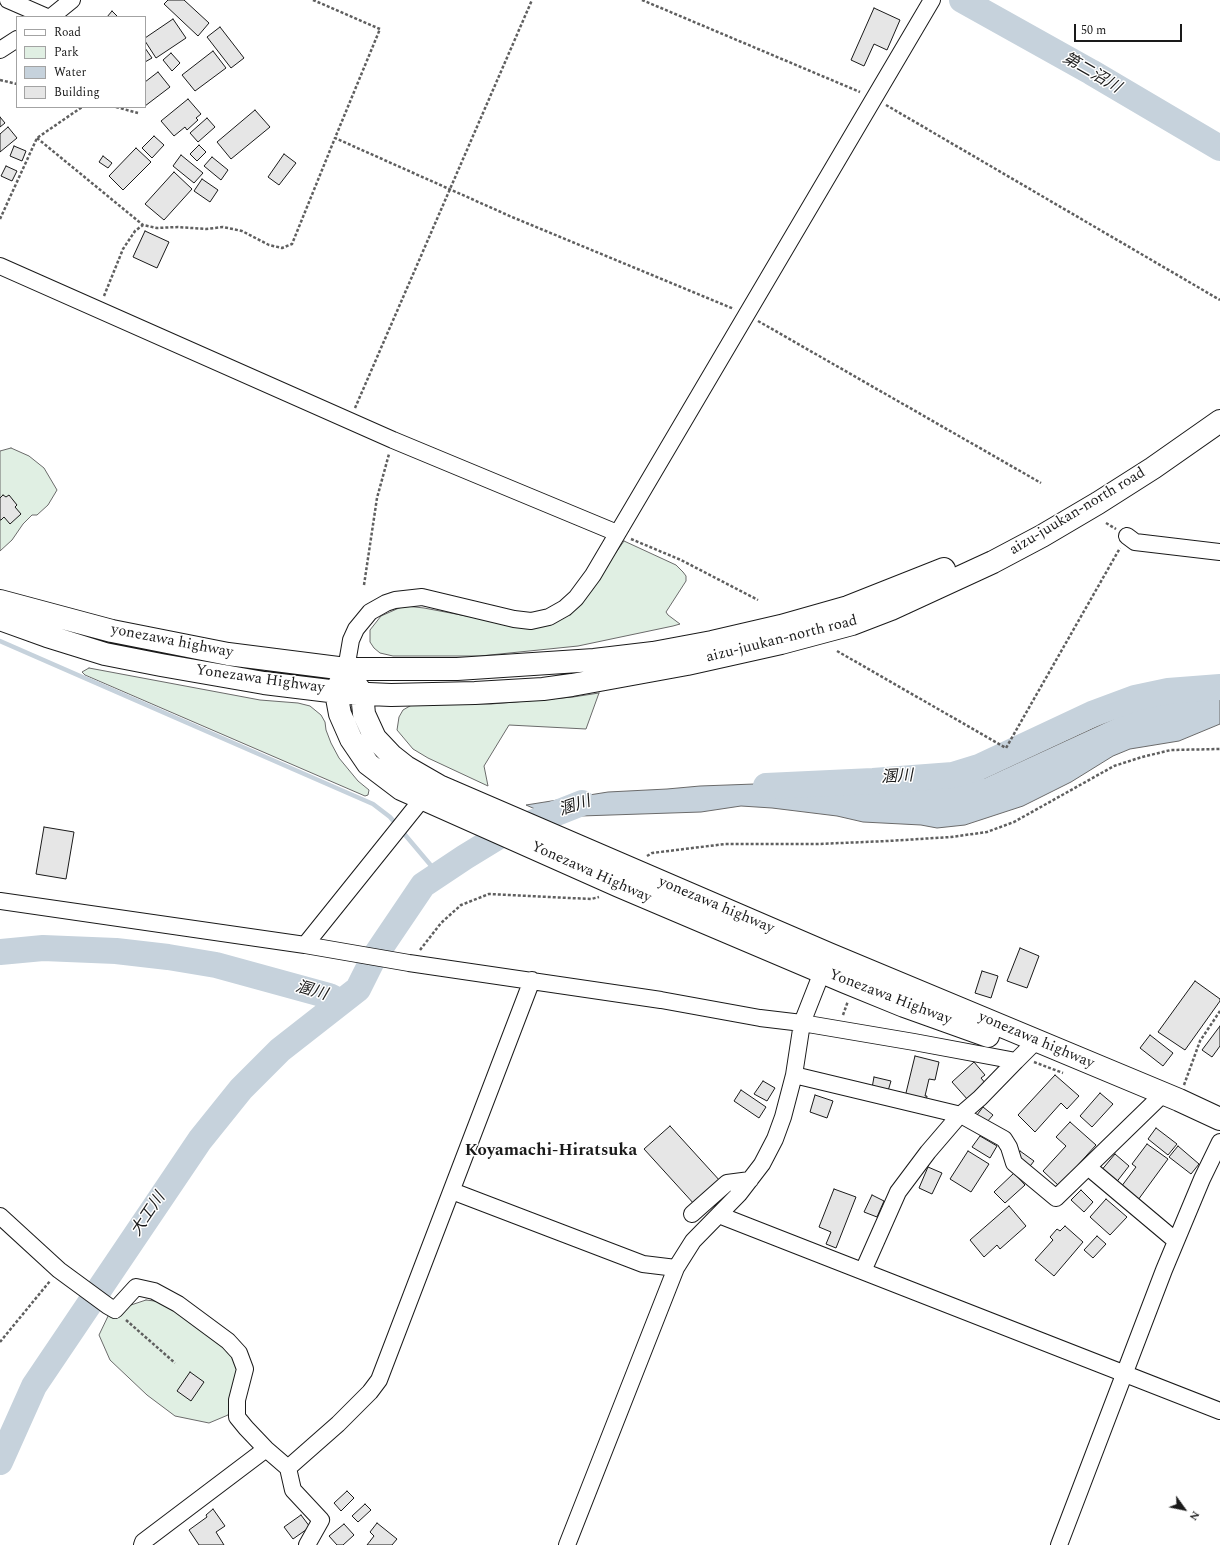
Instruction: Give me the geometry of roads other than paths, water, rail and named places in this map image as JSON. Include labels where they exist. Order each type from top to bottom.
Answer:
[{"type":"highway","name":"aizu-juukan-north road","points":[[346,669],[457,669],[570,663],[631,656],[744,635],[848,607],[938,572],[1036,526],[1092,495],[1220,408]]},
{"type":"highway","name":"aizu-juukan-north road","points":[[337,691],[391,695],[475,693],[544,689],[687,664],[767,647],[852,624],[944,585],[993,562],[1042,536],[1153,468],[1220,421]]},
{"type":"highway","name":"yonezawa highway","points":[[0,601],[112,631],[228,654],[346,669],[362,693],[364,714],[375,738],[392,756],[406,767],[430,795],[557,848],[628,868],[825,963],[1027,1050],[1138,1084],[1171,1097]]},
{"type":"highway","name":"Yonezawa Highway","points":[[0,619],[47,636],[112,655],[264,683],[337,691],[340,714],[344,726],[368,764],[401,788],[430,795]]},
{"type":"highway","name":"yonezawa highway","points":[[337,691],[346,669]]},
{"type":"highway","name":"Yonezawa Highway","points":[[557,848],[619,886],[825,963]]},
{"type":"highway","points":[[1171,1097],[1220,1119]]},
{"type":"street","points":[[8,0],[45,16]]},
{"type":"street","points":[[52,16],[72,0]]},
{"type":"street","points":[[346,669],[351,640],[356,629],[370,612],[395,600],[422,597],[514,619],[531,621],[549,617],[570,605],[593,575],[932,0]]},
{"type":"street","points":[[0,50],[16,40]]},
{"type":"street","points":[[0,266],[393,440],[617,533]]},
{"type":"street","points":[[1127,536],[1135,542],[1220,552]]},
{"type":"street","points":[[305,945],[430,795]]},
{"type":"street","points":[[0,900],[662,1000],[760,1018],[839,1029],[1027,1050]]},
{"type":"street","points":[[567,1545],[676,1268],[693,1241],[739,1194],[750,1180],[762,1164],[775,1139],[783,1117],[794,1075],[802,1023],[825,963]]},
{"type":"street","points":[[288,1468],[370,1392],[379,1380],[532,980]]},
{"type":"street","points":[[863,1271],[898,1192],[928,1152],[961,1115],[980,1098],[1027,1050]]},
{"type":"street","points":[[794,1075],[961,1115],[1004,1139],[1009,1147],[1014,1163],[1056,1198],[1088,1167],[1171,1097]]},
{"type":"street","points":[[1059,1545],[1176,1241],[1202,1179],[1220,1142]]},
{"type":"street","points":[[1088,1167],[1176,1241]]},
{"type":"street","points":[[692,1214],[727,1183],[750,1180]]},
{"type":"street","points":[[452,1191],[643,1264],[676,1268]]},
{"type":"street","points":[[719,1215],[1220,1411]]},
{"type":"street","points":[[0,1216],[71,1281],[111,1308],[136,1287],[154,1291],[178,1304],[228,1341],[239,1353],[245,1369],[237,1400],[237,1416],[266,1449],[288,1468],[293,1490],[321,1520],[306,1544],[307,1545]]},
{"type":"street","points":[[142,1545],[143,1542],[266,1449]]},
{"type":"water","points":[[1220,694],[1220,724],[1179,741],[1130,749],[1113,756],[1071,782],[1023,806],[965,825],[937,828],[921,825],[863,822],[837,816],[772,808],[741,806],[701,812],[581,816],[560,820],[526,805],[608,792],[700,786],[782,783],[850,790],[948,784],[985,778],[1135,709],[1165,699]]},
{"type":"waterway","name":"第二沼川","points":[[962,0],[1091,72],[1220,148]]},
{"type":"waterway","points":[[0,641],[373,804],[390,817],[439,875]]},
{"type":"waterway","name":"溷川","points":[[766,786],[873,781],[953,775],[979,767],[1092,714],[1135,698],[1168,691],[1220,687]]},
{"type":"waterway","name":"大工川","points":[[0,1462],[34,1386],[200,1140],[241,1089],[280,1050],[358,989],[373,959],[423,885],[501,835],[582,803]]},
{"type":"waterway","name":"溷川","points":[[0,952],[43,948],[116,951],[168,957],[216,965],[329,996],[341,1002]]},
{"type":"district","name":"Koyamachi-Hiratsuka","points":[[551,1152]]}]
